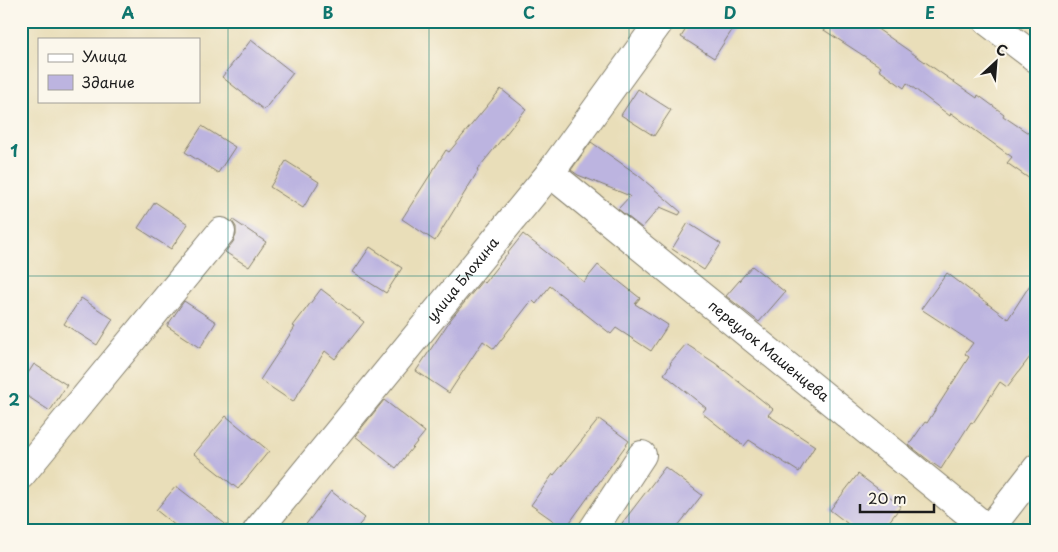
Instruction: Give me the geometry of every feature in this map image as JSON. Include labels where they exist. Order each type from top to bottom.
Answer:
[{"type":"street","name":"улица Блохина","points":[[257,531],[550,173],[660,21]]},
{"type":"street","points":[[987,21],[1037,59]]},
{"type":"street","name":"переулок Машенцева","points":[[550,173],[988,530]]},
{"type":"street","points":[[21,475],[221,232]]},
{"type":"street","points":[[592,531],[642,456]]},
{"type":"street","points":[[988,530],[1037,468]]},
{"type":"building","points":[[691,21],[738,21],[714,58],[681,37]]},
{"type":"building","points":[[810,21],[866,21],[977,98],[978,95],[1004,114],[1003,116],[1037,139],[1037,184],[1007,163],[1012,157],[951,113],[950,116],[907,83],[904,88],[879,70],[881,67]]},
{"type":"building","points":[[251,40],[293,73],[264,110],[222,77]]},
{"type":"building","points":[[501,89],[526,109],[477,170],[435,241],[402,219],[446,150],[449,152]]},
{"type":"building","points":[[638,89],[671,110],[654,136],[621,115]]},
{"type":"building","points":[[202,126],[235,147],[218,173],[185,152]]},
{"type":"building","points":[[591,142],[638,175],[681,212],[679,215],[660,207],[642,228],[618,209],[630,196],[578,175],[571,170]]},
{"type":"building","points":[[286,161],[319,182],[303,208],[270,187]]},
{"type":"building","points":[[155,202],[188,224],[171,249],[138,228]]},
{"type":"building","points":[[233,220],[266,242],[249,267],[225,252],[236,235],[236,227]]},
{"type":"building","points":[[688,223],[721,244],[704,270],[672,249]]},
{"type":"building","points":[[523,234],[584,282],[598,265],[640,298],[635,304],[668,325],[651,351],[616,328],[611,334],[550,286],[536,304],[532,300],[494,349],[483,341],[449,393],[416,371],[451,319],[482,281],[484,283]]},
{"type":"building","points":[[370,247],[402,268],[386,293],[353,272]]},
{"type":"building","points":[[752,266],[785,292],[759,322],[726,296]]},
{"type":"building","points":[[947,273],[1008,319],[1037,274],[1037,348],[1007,387],[1000,382],[973,423],[971,422],[941,469],[909,445],[925,422],[927,423],[969,357],[965,354],[973,343],[921,309]]},
{"type":"building","points":[[321,289],[364,322],[335,359],[325,351],[293,402],[260,380],[295,327],[293,326]]},
{"type":"building","points":[[81,298],[113,319],[97,345],[64,324]]},
{"type":"building","points":[[184,301],[216,322],[200,348],[167,326]]},
{"type":"building","points":[[686,344],[715,363],[773,409],[768,415],[815,446],[799,472],[749,440],[744,446],[702,413],[706,408],[664,374],[670,363]]},
{"type":"building","points":[[34,364],[67,385],[50,411],[21,392],[21,384]]},
{"type":"building","points":[[384,400],[425,432],[396,468],[355,436]]},
{"type":"building","points":[[226,416],[269,451],[238,489],[194,454]]},
{"type":"building","points":[[599,419],[629,441],[565,529],[531,505],[553,474]]},
{"type":"building","points":[[665,467],[702,495],[674,531],[616,531]]},
{"type":"building","points":[[858,474],[901,506],[882,531],[857,531],[830,510]]},
{"type":"building","points":[[176,486],[234,531],[182,531],[156,510]]},
{"type":"building","points":[[331,491],[365,518],[354,531],[301,531]]}]
